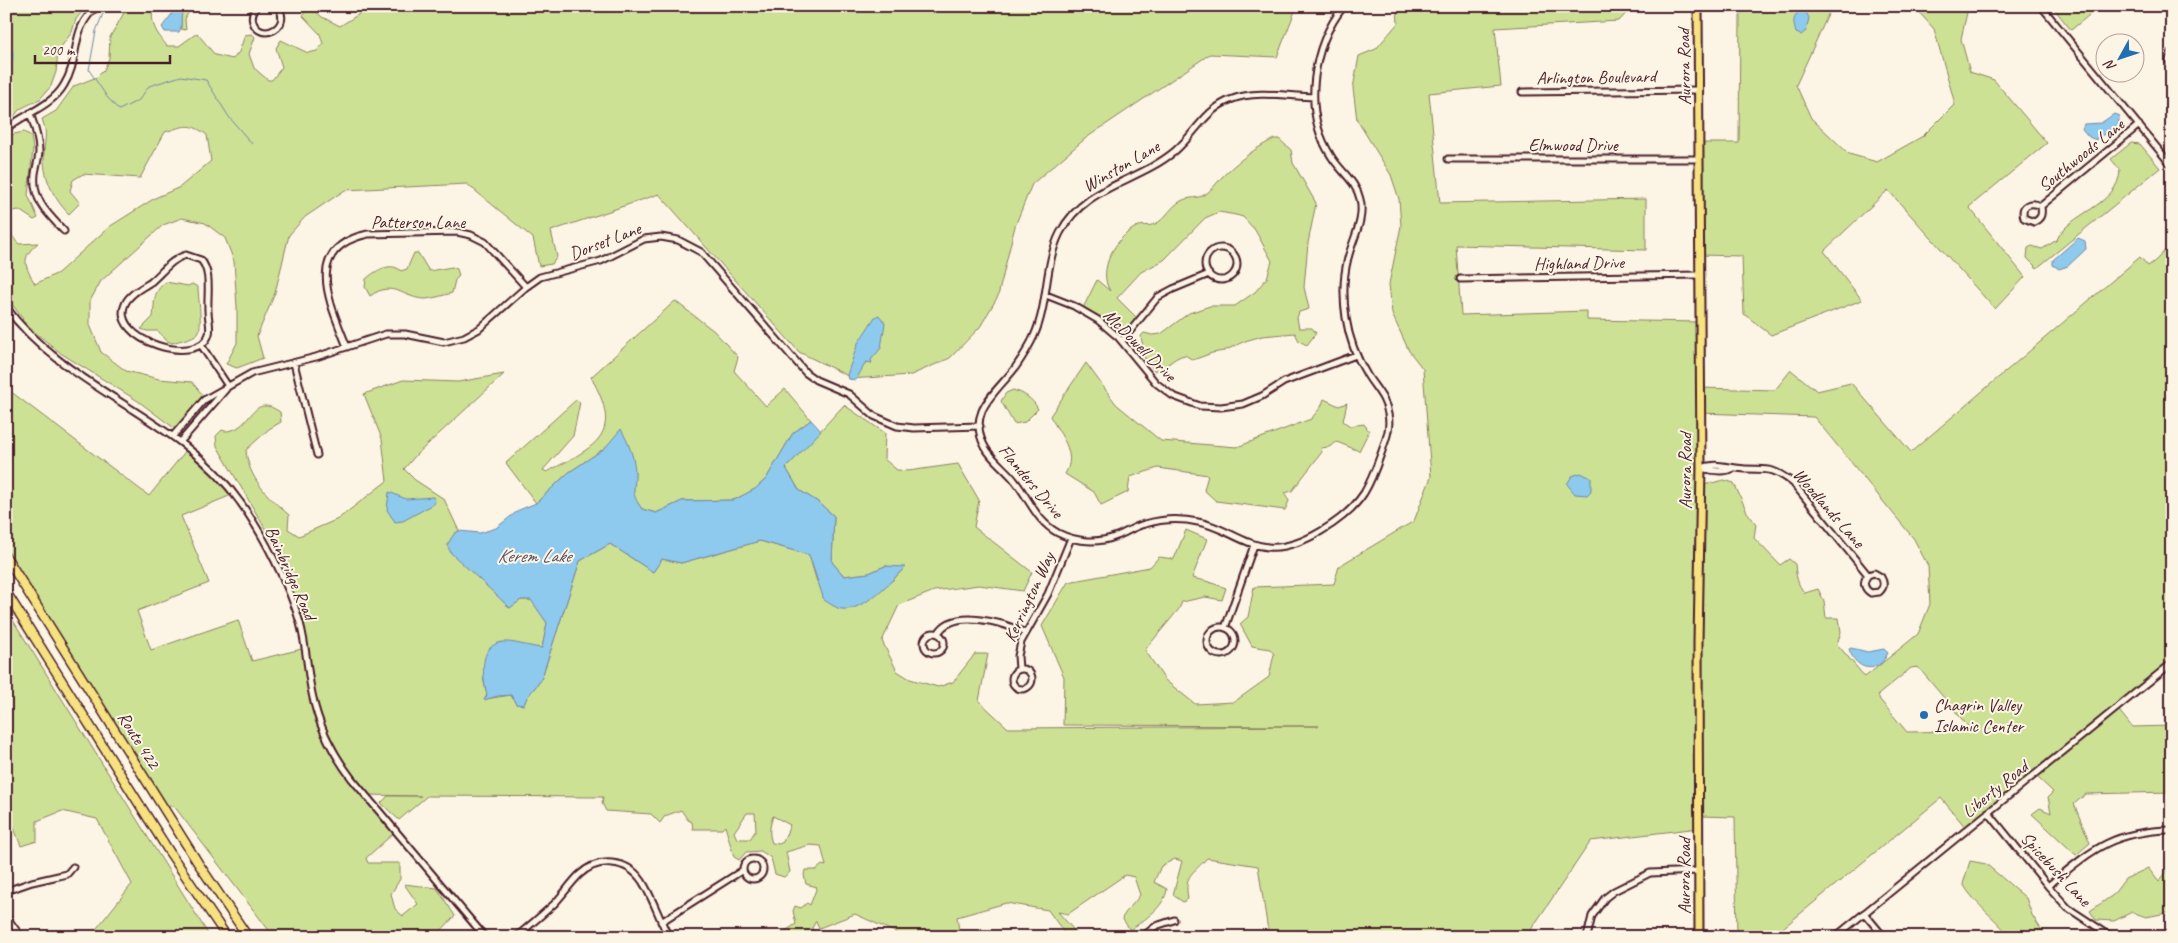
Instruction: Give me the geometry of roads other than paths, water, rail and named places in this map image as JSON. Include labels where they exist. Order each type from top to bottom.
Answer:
[{"type":"highway","name":"Route 422","points":[[6,557],[198,863],[248,937]]},
{"type":"highway","name":"Route 422","points":[[6,592],[170,853],[227,937]]},
{"type":"main road","name":"Aurora Road","points":[[1698,6],[1701,468],[1699,937]]},
{"type":"street","points":[[6,129],[54,97],[64,86],[72,67],[79,31],[85,19],[98,6]]},
{"type":"street","points":[[256,6],[252,14],[253,23],[265,32],[274,30],[281,23],[281,13],[277,6]]},
{"type":"street","name":"Flanders Drive","points":[[980,426],[983,442],[988,451],[1018,484],[1036,514],[1050,528],[1071,538],[1085,541],[1116,537],[1144,524],[1179,520],[1215,526],[1254,545],[1269,548],[1283,547],[1303,540],[1345,514],[1359,500],[1368,487],[1387,436],[1389,421],[1384,399],[1356,354],[1347,325],[1344,293],[1346,264],[1360,223],[1361,204],[1356,187],[1335,162],[1321,137],[1315,116],[1313,96],[1324,40],[1333,20],[1344,6]]},
{"type":"street","points":[[2041,6],[2172,166]]},
{"type":"street","points":[[2172,52],[2168,61],[2172,67]]},
{"type":"street","name":"Arlington Boulevard","points":[[1522,92],[1700,90]]},
{"type":"street","name":"Winston Lane","points":[[980,426],[981,414],[988,398],[1016,367],[1032,340],[1046,295],[1054,247],[1070,217],[1091,197],[1157,164],[1183,143],[1205,116],[1230,100],[1251,96],[1313,96]]},
{"type":"street","points":[[30,113],[39,142],[39,158],[35,182],[38,198],[45,211],[64,231]]},
{"type":"street","name":"Southwoods Lane","points":[[2041,206],[2139,126]]},
{"type":"street","name":"Elmwood Drive","points":[[1448,159],[1699,159]]},
{"type":"street","name":"Patterson Lane","points":[[347,347],[327,293],[326,277],[329,262],[336,251],[346,242],[359,236],[368,234],[456,232],[471,234],[485,242],[526,287]]},
{"type":"street","name":"Dorset Lane","points":[[173,436],[204,400],[252,373],[294,363],[377,336],[396,333],[444,342],[464,337],[479,329],[526,287],[548,274],[594,264],[644,240],[661,237],[678,240],[695,247],[706,256],[806,373],[816,380],[849,394],[874,416],[897,426],[914,428],[980,426]]},
{"type":"street","points":[[1225,248],[1233,253],[1238,262],[1232,276],[1223,280],[1217,280],[1209,274],[1206,270],[1205,260],[1210,252],[1225,248]]},
{"type":"street","points":[[186,254],[201,260],[207,271],[209,333],[200,345],[191,348],[168,348],[154,344],[130,328],[122,313],[124,304],[132,294],[153,280],[178,257],[186,254]]},
{"type":"street","points":[[1122,341],[1158,298],[1167,291],[1209,274]]},
{"type":"street","name":"Highland Drive","points":[[1460,279],[1699,275]]},
{"type":"street","name":"McDowell Drive","points":[[1046,295],[1086,312],[1122,341],[1148,376],[1164,390],[1182,400],[1213,407],[1235,406],[1248,402],[1288,381],[1356,354]]},
{"type":"street","name":"Bainbridge Road","points":[[6,308],[24,329],[50,354],[181,441],[211,467],[228,486],[262,538],[296,611],[306,648],[310,683],[316,711],[329,742],[343,767],[485,937]]},
{"type":"street","points":[[200,345],[228,386]]},
{"type":"street","points":[[294,363],[317,455]]},
{"type":"street","name":"Dorset Lane","points":[[181,441],[228,386]]},
{"type":"street","points":[[195,410],[201,416]]},
{"type":"street","name":"Woodlands Lane","points":[[1701,468],[1710,465],[1728,465],[1734,468],[1775,470],[1793,483],[1868,575]]},
{"type":"street","name":"Kerrington Way","points":[[1019,669],[1018,652],[1026,633],[1048,594],[1071,538]]},
{"type":"street","points":[[1225,628],[1254,545]]},
{"type":"street","points":[[938,634],[947,626],[972,620],[995,621],[1026,633]]},
{"type":"street","points":[[1225,628],[1230,630],[1234,638],[1233,648],[1226,654],[1217,655],[1207,646],[1207,637],[1212,630],[1225,628]]},
{"type":"street","name":"Liberty Road","points":[[1835,937],[2172,663]]},
{"type":"street","name":"Spicebush Lane","points":[[1988,812],[2068,908],[2112,937]]},
{"type":"street","points":[[2048,886],[2085,856],[2106,842],[2129,834],[2172,830]]},
{"type":"street","points":[[661,922],[743,870],[746,862],[752,859],[761,862],[764,868],[761,877],[755,880],[746,876],[743,870]]},
{"type":"street","points":[[516,937],[553,904],[580,874],[593,866],[609,862],[623,865],[634,872],[642,882],[669,937]]},
{"type":"street","points":[[6,891],[32,882],[67,874],[73,867]]},
{"type":"street","points":[[1587,937],[1592,916],[1605,898],[1614,891],[1650,873],[1699,871]]},
{"type":"street","points":[[1864,913],[1884,937]]},
{"type":"street","points":[[6,916],[21,937]]},
{"type":"street","points":[[1142,937],[1156,926],[1174,920]]},
{"type":"water","points":[[178,6],[185,6],[179,32],[165,32],[162,27]]},
{"type":"water","points":[[1801,10],[1805,10],[1809,18],[1806,31],[1801,35],[1796,33],[1794,23],[1796,15]]},
{"type":"water","points":[[2114,114],[2119,116],[2119,123],[2104,135],[2098,135],[2096,140],[2089,137],[2082,129],[2084,124],[2101,123]]},
{"type":"water","points":[[2078,238],[2085,241],[2086,249],[2068,266],[2059,269],[2053,265],[2053,260]]},
{"type":"water","points":[[879,315],[885,323],[881,348],[871,360],[872,363],[866,362],[856,380],[849,379],[847,375],[858,343],[875,317]]},
{"type":"water","name":"Kerem Lake","points":[[811,420],[821,431],[786,468],[799,490],[818,502],[834,516],[832,562],[844,576],[869,573],[885,566],[905,567],[885,587],[859,606],[850,609],[840,609],[824,600],[809,555],[760,541],[681,563],[662,559],[653,572],[610,544],[580,561],[541,680],[527,697],[524,705],[516,704],[511,695],[484,700],[487,695],[483,672],[485,656],[489,649],[495,644],[503,642],[542,648],[547,623],[531,600],[521,600],[510,608],[451,553],[447,545],[454,534],[459,531],[480,533],[496,528],[519,510],[536,503],[568,473],[605,448],[621,429],[632,455],[635,471],[634,494],[642,509],[656,513],[682,501],[734,500],[755,489],[766,479],[793,433]]},
{"type":"water","points":[[1581,473],[1591,478],[1591,491],[1587,495],[1575,494],[1567,484],[1572,476]]},
{"type":"water","points":[[389,492],[406,499],[433,497],[435,501],[434,504],[403,521],[395,522],[387,510]]},
{"type":"water","points":[[1849,649],[1868,652],[1884,649],[1888,653],[1879,665],[1867,668],[1857,662],[1852,656]]},
{"type":"waterway","points":[[106,6],[96,31],[89,70],[107,97],[119,110],[139,100],[149,86],[181,76],[206,80],[229,117],[252,144]]},
{"type":"waterway","points":[[6,43],[10,54],[6,86]]},
{"type":"place","name":"Chagrin Valley Islamic Center","points":[[1924,715]]}]
